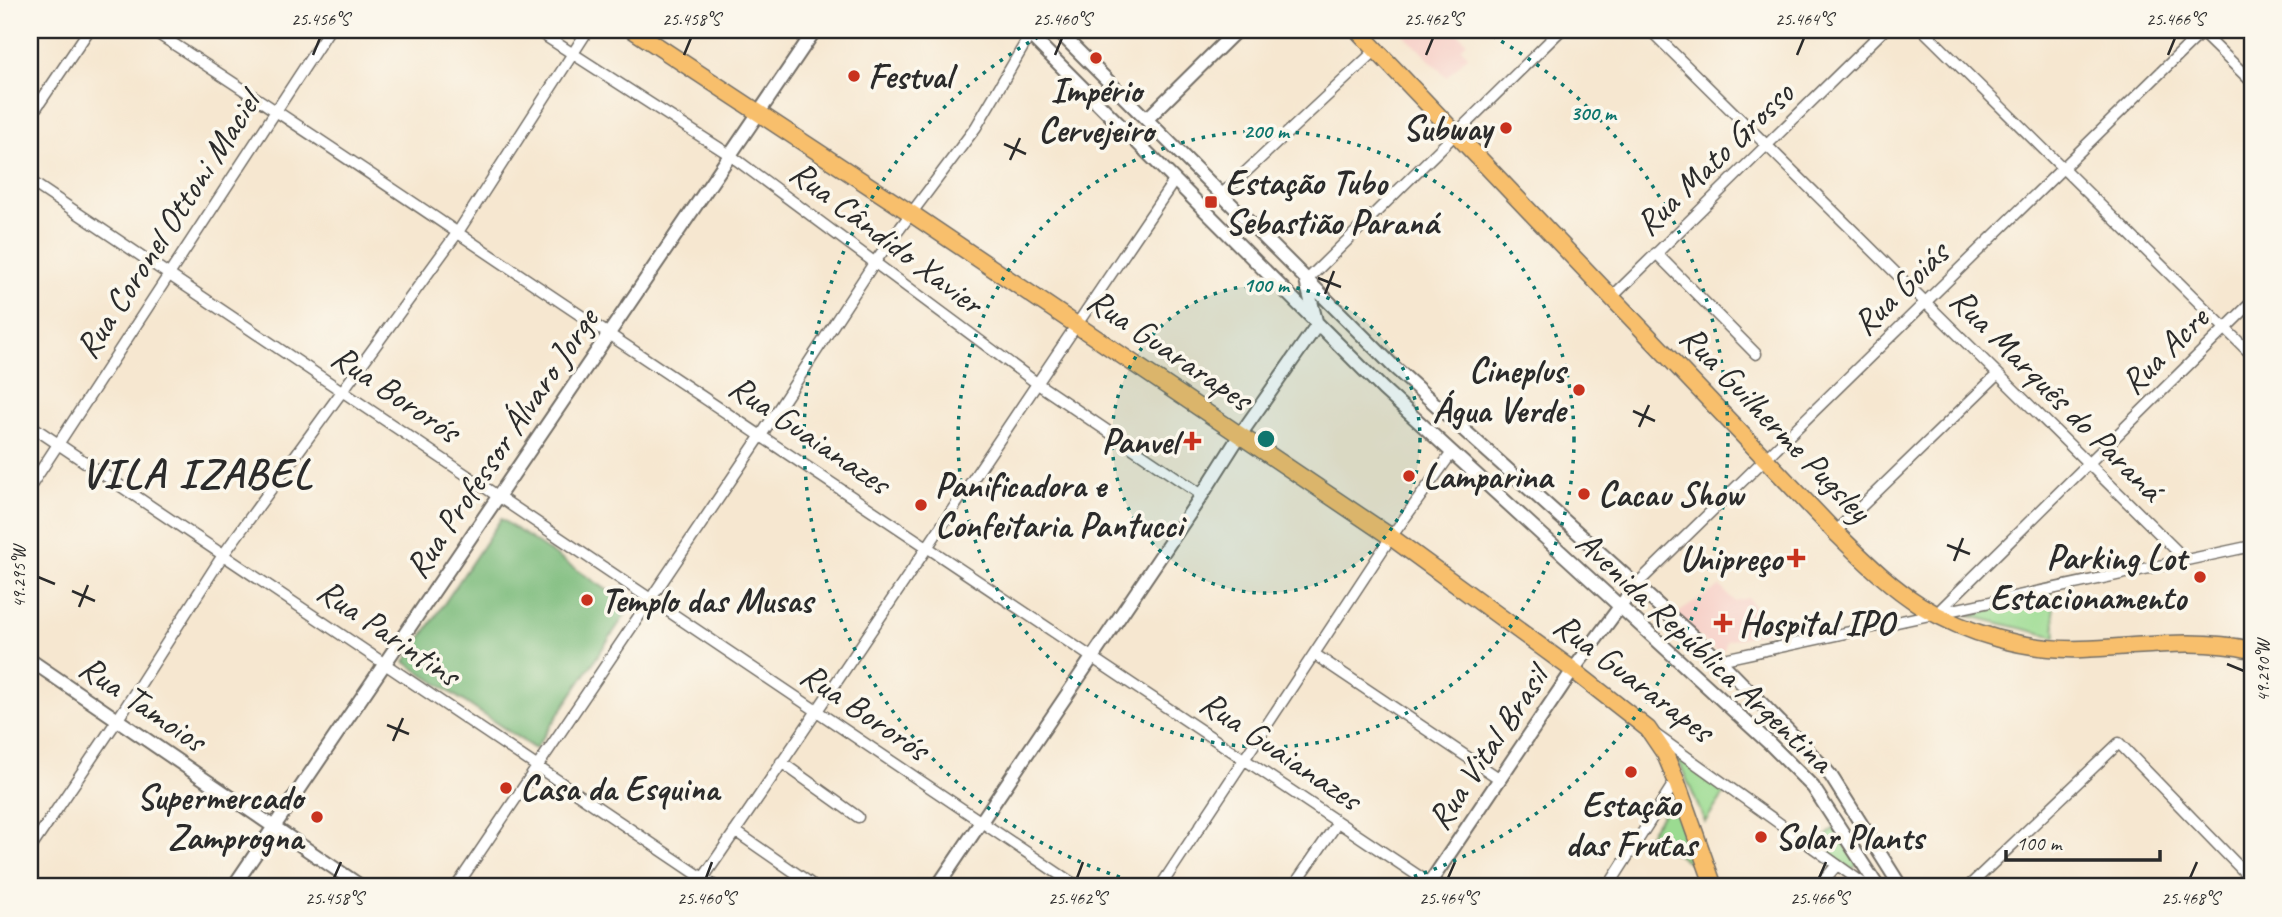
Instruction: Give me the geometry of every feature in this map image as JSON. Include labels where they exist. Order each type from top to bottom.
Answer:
[{"type":"main road","name":"Rua Guararapes","points":[[633,30],[1077,324],[1391,537],[1573,670],[1647,729]]},
{"type":"main road","name":"Rua Guilherme Pugsley","points":[[1357,30],[1835,532],[1884,579],[1936,614],[1992,636],[2037,647],[2080,649],[2215,643],[2252,650]]},
{"type":"main road","points":[[1647,729],[1665,754],[1676,780],[1713,887]]},
{"type":"street","points":[[30,117],[89,30]]},
{"type":"street","name":"Rua Guaianazes","points":[[152,30],[762,434],[1430,886]]},
{"type":"street","name":"Rua Coronel Ottoni Maciel","points":[[30,487],[329,30]]},
{"type":"street","name":"Rua Cândido Xavier","points":[[536,30],[730,155],[1038,384],[1202,495]]},
{"type":"street","points":[[30,849],[118,719],[223,555],[458,232],[588,30]]},
{"type":"street","name":"Rua Professor Álvaro Jorge","points":[[233,887],[815,30]]},
{"type":"street","points":[[1146,118],[1237,30]]},
{"type":"street","points":[[937,887],[1240,435],[1317,325],[1306,281],[1561,30]]},
{"type":"street","name":"Rua Marquês do Paraná","points":[[1650,30],[2186,560]]},
{"type":"street","name":"Rua Mato Grosso","points":[[1612,297],[1884,30]]},
{"type":"street","points":[[1923,30],[2252,355]]},
{"type":"street","points":[[2202,31],[2252,82]]},
{"type":"street","name":"Rua Goiás","points":[[1636,585],[2202,31]]},
{"type":"street","name":"Avenida República Argentina","points":[[1062,32],[1306,281],[1453,422],[1719,660],[1831,776],[1901,887]]},
{"type":"street","points":[[456,887],[762,434],[874,263],[976,127],[1027,33]]},
{"type":"street","name":"Avenida República Argentina","points":[[1027,33],[1317,325],[1451,454],[1734,710],[1813,787],[1869,884]]},
{"type":"street","points":[[1221,195],[1376,50]]},
{"type":"street","name":"Rua Bororós","points":[[30,181],[1078,887]]},
{"type":"street","points":[[700,883],[815,711],[929,548],[1174,181]]},
{"type":"street","points":[[1656,253],[1756,354]]},
{"type":"street","name":"Rua Acre","points":[[1936,614],[2252,302]]},
{"type":"street","points":[[1835,532],[1998,374]]},
{"type":"street","name":"Rua Parintins","points":[[30,425],[538,766],[700,883],[716,887]]},
{"type":"street","points":[[1160,887],[1391,537],[1451,454]]},
{"type":"street","points":[[1719,660],[2252,546]]},
{"type":"street","name":"Rua Vital Brasil","points":[[1430,886],[1573,670],[1636,585]]},
{"type":"street","points":[[1314,654],[1500,779]]},
{"type":"street","name":"Rua Tamoios","points":[[30,660],[362,887]]},
{"type":"street","name":"Rua Guararapes","points":[[1647,729],[1837,865],[1869,884]]},
{"type":"street","points":[[1968,887],[2119,743],[2252,880]]},
{"type":"street","points":[[781,762],[859,817]]},
{"type":"street","points":[[1608,887],[1676,780]]},
{"type":"street","points":[[1293,887],[1338,822]]},
{"type":"street","points":[[735,831],[810,883]]},
{"type":"street","points":[[1818,887],[1837,865]]},
{"type":"shaded area","points":[[1399,30],[1455,30],[1467,42],[1461,48],[1468,55],[1447,77]]},
{"type":"shaded area","name":"Hospital IPO","points":[[1720,586],[1734,601],[1748,598],[1771,631],[1727,641],[1724,650],[1718,652],[1673,616]]},
{"type":"green space","points":[[501,519],[631,606],[535,749],[405,662]]},
{"type":"green space","points":[[2052,592],[2056,637],[1970,616]]},
{"type":"green space","points":[[1674,750],[1726,791],[1705,822]]},
{"type":"green space","points":[[1674,797],[1694,865],[1647,837]]},
{"type":"green space","points":[[1834,828],[1858,863],[1852,870],[1818,845]]},
{"type":"place","name":"Império Cervejeiro","points":[[1096,58]]},
{"type":"place","name":"Festval","points":[[854,76]]},
{"type":"place","name":"Subway","points":[[1506,128]]},
{"type":"place","name":"Estação Tubo Sebastião Paraná","points":[[1211,202]]},
{"type":"place","name":"Cineplus Água Verde","points":[[1579,390]]},
{"type":"place","name":"Panvel","points":[[1192,441]]},
{"type":"place","name":"Lamparina","points":[[1409,476]]},
{"type":"place","name":"Cacau Show","points":[[1584,494]]},
{"type":"place","name":"Panificadora e Confeitaria Pantucci","points":[[921,505]]},
{"type":"place","name":"Unipreço","points":[[1796,558]]},
{"type":"place","name":"Parking Lot Estacionamento","points":[[2200,577]]},
{"type":"place","name":"Templo das Musas","points":[[587,600]]},
{"type":"place","name":"Hospital IPO","points":[[1723,623]]},
{"type":"place","name":"Estação das Frutas","points":[[1631,772]]},
{"type":"place","name":"Casa da Esquina","points":[[506,788]]},
{"type":"place","name":"Supermercado Zamprogna","points":[[317,817]]},
{"type":"place","name":"Solar Plants","points":[[1761,837]]},
{"type":"district","name":"VILA IZABEL","points":[[197,472]]}]
